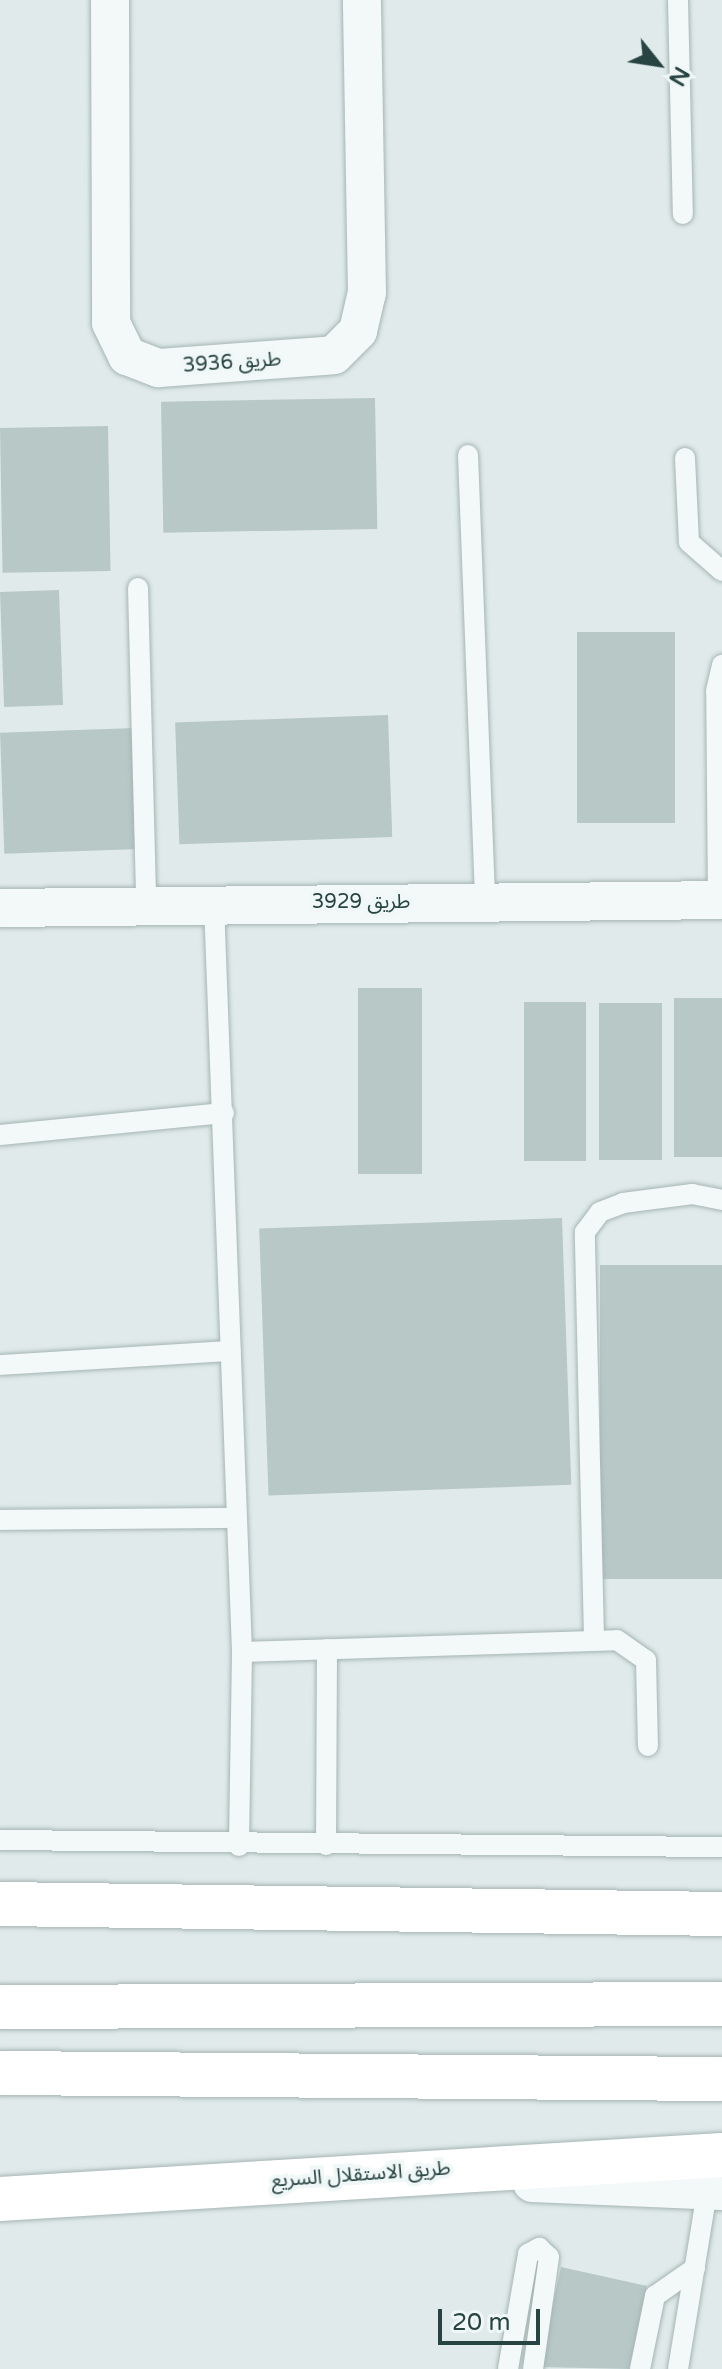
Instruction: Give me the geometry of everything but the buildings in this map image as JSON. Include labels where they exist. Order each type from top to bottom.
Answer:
[{"type":"main road","points":[[0,1904],[722,1914]]},
{"type":"main road","points":[[0,2007],[722,2004]]},
{"type":"main road","points":[[0,2073],[722,2079]]},
{"type":"main road","name":"طريق الاستقلال السريع","points":[[0,2199],[443,2169],[717,2179]]},
{"type":"street","name":"طريق 3936","points":[[110,0],[111,323],[127,356],[159,368],[334,355],[358,331],[367,293],[362,0]]},
{"type":"street","name":"طريق 3929","points":[[0,908],[214,903],[720,900]]},
{"type":"lane","points":[[678,0],[683,214]]},
{"type":"lane","points":[[468,455],[485,901]]},
{"type":"lane","points":[[685,458],[689,542],[722,571]]},
{"type":"lane","points":[[138,588],[146,904]]},
{"type":"lane","points":[[720,900],[716,691],[722,665]]},
{"type":"lane","points":[[214,903],[242,1652],[239,1846]]},
{"type":"lane","points":[[0,1135],[224,1113]]},
{"type":"lane","points":[[594,1639],[585,1232],[600,1212],[623,1203],[692,1194],[722,1200]]},
{"type":"lane","points":[[0,1365],[231,1351]]},
{"type":"lane","points":[[0,1520],[237,1518]]},
{"type":"lane","points":[[242,1652],[594,1639],[629,1643],[646,1660],[648,1746]]},
{"type":"lane","points":[[326,1845],[327,1649]]},
{"type":"lane","points":[[0,1840],[239,1846],[722,1847]]},
{"type":"lane","points":[[678,2369],[695,2268],[717,2179]]},
{"type":"lane","points":[[508,2369],[528,2254],[539,2248],[549,2257],[533,2369]]},
{"type":"lane","points":[[640,2369],[655,2296],[695,2268]]}]
